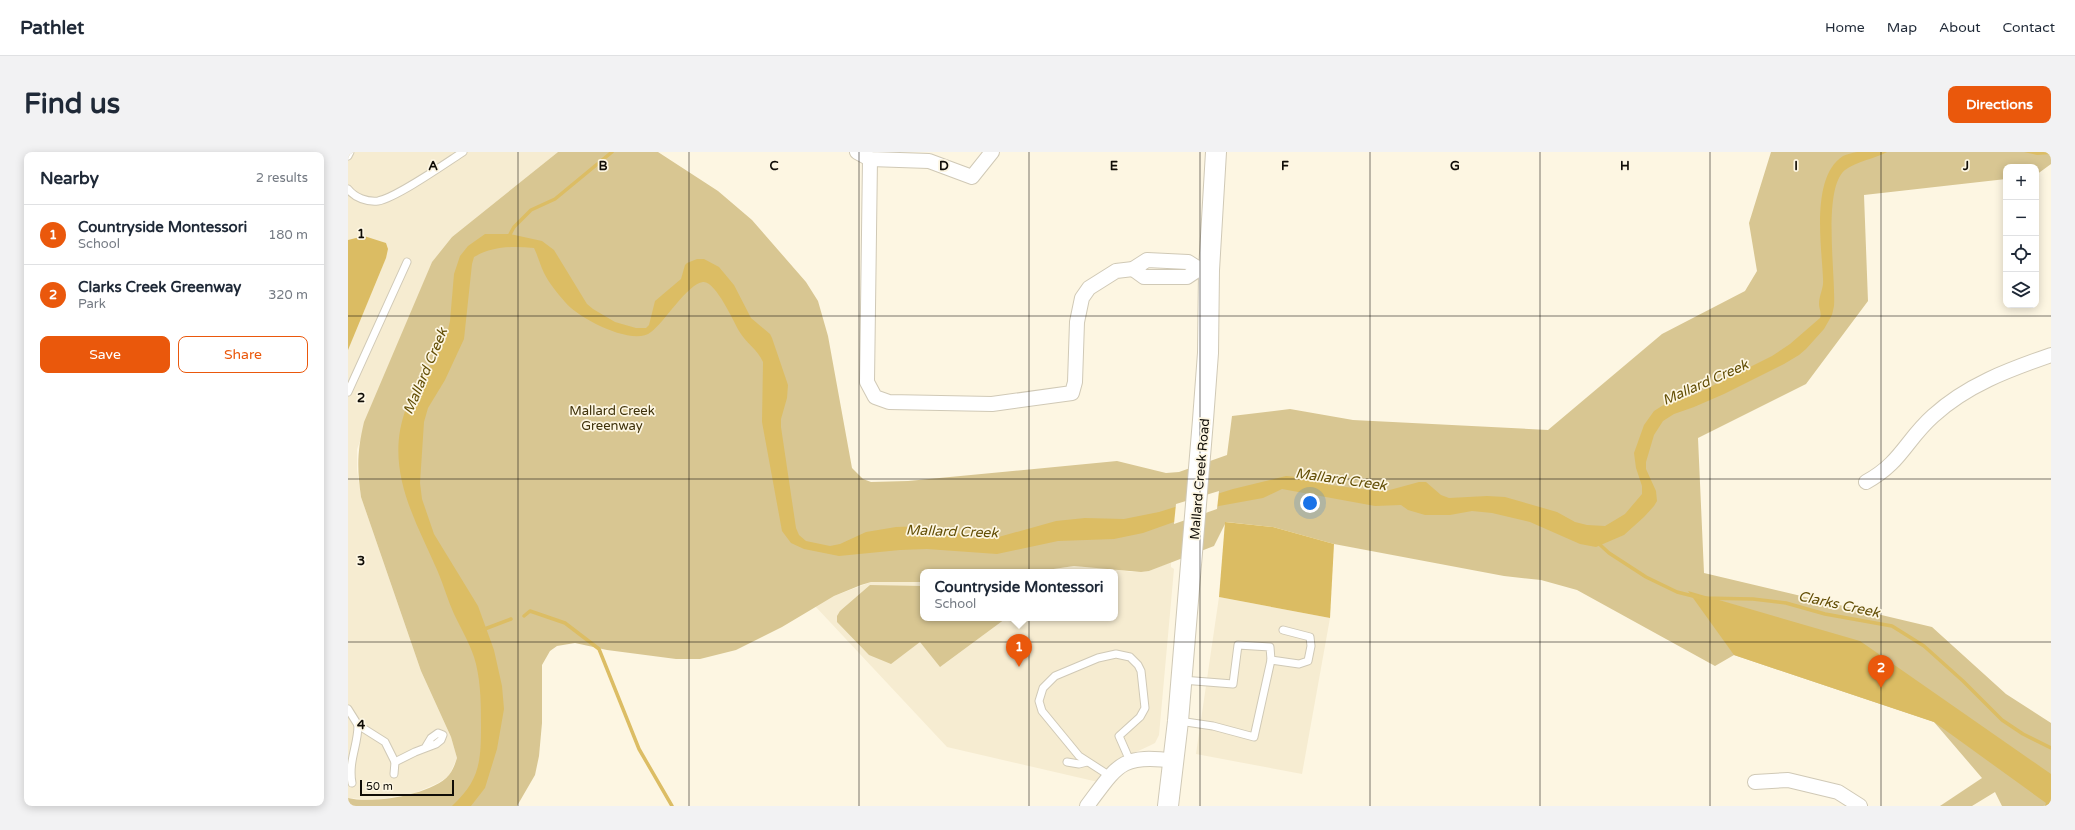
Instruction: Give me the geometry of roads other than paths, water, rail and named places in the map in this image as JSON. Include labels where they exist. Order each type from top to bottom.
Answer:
[{"type":"main road","name":"Mallard Creek Road","points":[[1168,806],[1178,721],[1200,464],[1208,353],[1204,269],[1216,152]]},
{"type":"street","points":[[857,152],[870,159],[929,162],[972,177],[992,152]]},
{"type":"street","points":[[870,159],[867,382],[875,397],[889,402],[992,404],[1072,393],[1075,382],[1077,322],[1082,298],[1089,288],[1116,271],[1133,269],[1144,276],[1187,277],[1204,269]]},
{"type":"street","points":[[1866,482],[1892,465],[1932,417],[1953,399],[1977,384],[2051,355]]},
{"type":"street","points":[[1087,806],[1110,776],[1122,765],[1130,761],[1147,757],[1174,761]]},
{"type":"street","points":[[1754,782],[1788,780],[1838,792],[1860,806]]},
{"type":"lane","points":[[348,156],[350,152]]},
{"type":"lane","points":[[348,189],[361,199],[380,200],[397,193],[463,152]]},
{"type":"lane","points":[[348,392],[407,262]]},
{"type":"lane","points":[[1271,660],[1299,664],[1308,661],[1311,646],[1310,637],[1283,630]]},
{"type":"lane","points":[[1178,721],[1213,726],[1254,737],[1271,660],[1270,647],[1238,645],[1233,684],[1181,680]]},
{"type":"lane","points":[[1110,776],[1079,756],[1042,711],[1040,705],[1041,692],[1047,682],[1055,676],[1096,659],[1116,654],[1130,657],[1138,664],[1144,693],[1145,708],[1142,715],[1119,736],[1130,761]]},
{"type":"lane","points":[[348,709],[358,725],[384,742],[395,762],[394,774]]},
{"type":"lane","points":[[352,783],[350,766],[357,743],[358,725]]},
{"type":"lane","points":[[395,762],[425,748]]},
{"type":"lane","points":[[1067,762],[1079,764],[1087,762]]},
{"type":"waterway","points":[[508,238],[514,227],[531,210],[555,199],[612,152]]},
{"type":"waterway","name":"Clarks Creek","points":[[1597,542],[1609,553],[1646,577],[1677,592],[1701,598],[1753,599],[1786,603],[1825,614],[1892,626],[1924,646],[1963,681],[2002,720],[2023,734],[2051,748]]},
{"type":"waterway","points":[[524,616],[530,611],[565,623],[599,649],[639,749],[672,806]]},
{"type":"waterway","points":[[482,630],[511,619]]},
{"type":"place","name":"Countryside Montessori","points":[[1019,667]]},
{"type":"place","name":"Clarks Creek Greenway","points":[[1881,688]]},
{"type":"water label","name":"Mallard Creek","points":[[425,371]]},
{"type":"water label","name":"Mallard Creek","points":[[1705,382]]},
{"type":"water label","name":"Mallard Creek","points":[[1341,479]]},
{"type":"water label","name":"Mallard Creek","points":[[952,531]]},
{"type":"park label","name":"Mallard Creek Greenway","points":[[612,418]]}]
